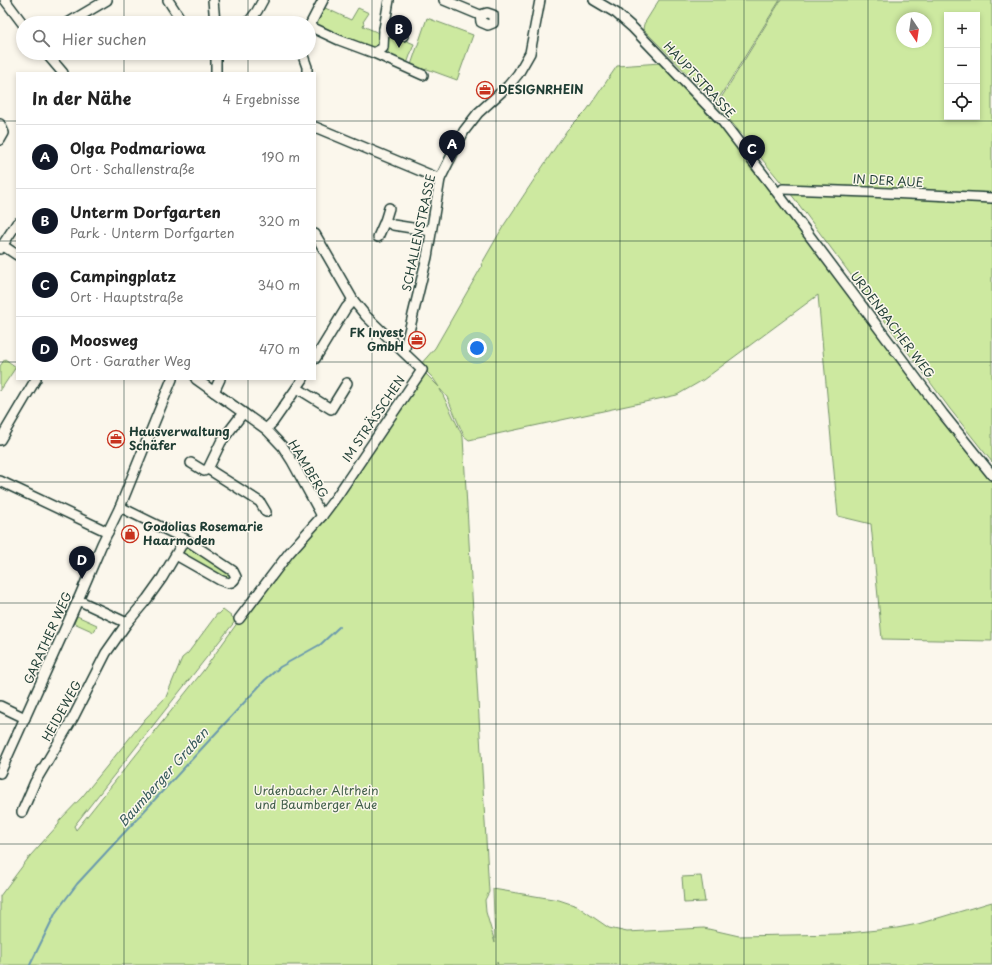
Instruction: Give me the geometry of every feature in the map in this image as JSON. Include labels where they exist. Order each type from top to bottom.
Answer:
[{"type":"street","points":[[4,0],[17,16]]},
{"type":"street","points":[[80,16],[108,0]]},
{"type":"street","points":[[168,0],[178,16]]},
{"type":"street","points":[[213,0],[214,16]]},
{"type":"street","points":[[253,16],[263,0]]},
{"type":"street","points":[[315,16],[323,0]]},
{"type":"street","points":[[389,0],[384,29],[383,48],[389,60]]},
{"type":"street","points":[[444,0],[480,15]]},
{"type":"street","name":"SCHALLENSTRASSE","points":[[404,352],[425,265],[440,179],[464,131],[478,113],[508,86],[518,74],[530,53],[540,0]]},
{"type":"street","name":"HAUPTSTRASSE","points":[[594,0],[616,13],[633,28],[734,135],[779,189]]},
{"type":"street","points":[[384,29],[403,36]]},
{"type":"street","points":[[316,30],[374,53],[422,75]]},
{"type":"street","points":[[374,53],[383,48]]},
{"type":"street","points":[[52,60],[62,72]]},
{"type":"street","points":[[216,60],[216,72]]},
{"type":"street","points":[[304,60],[307,72]]},
{"type":"street","points":[[0,124],[4,133],[0,140]]},
{"type":"street","points":[[316,127],[440,179]]},
{"type":"street","name":"IN DER AUE","points":[[779,189],[992,198]]},
{"type":"street","name":"URDENBACHER WEG","points":[[779,189],[943,414],[992,475]]},
{"type":"street","points":[[378,237],[389,208]]},
{"type":"street","points":[[385,221],[394,225],[431,231]]},
{"type":"street","points":[[16,224],[1,247],[16,254]]},
{"type":"street","name":"IM STRÄSSCHEN","points":[[239,619],[289,553],[322,516],[337,496],[422,370],[366,316],[353,300],[316,236]]},
{"type":"street","points":[[316,357],[346,308],[353,300]]},
{"type":"street","points":[[391,339],[396,339],[409,333]]},
{"type":"street","points":[[0,440],[35,380]]},
{"type":"street","name":"GARATHER WEG","points":[[0,773],[120,507],[172,380]]},
{"type":"street","name":"HAMBERG","points":[[197,380],[266,429],[283,447],[322,516]]},
{"type":"street","points":[[214,392],[220,380]]},
{"type":"street","points":[[266,429],[273,422],[301,380]]},
{"type":"street","points":[[297,388],[331,409],[347,382]]},
{"type":"street","points":[[208,469],[221,442],[243,413]]},
{"type":"street","points":[[191,463],[204,470],[208,469],[260,502],[266,512]]},
{"type":"street","points":[[0,480],[108,532]]},
{"type":"street","points":[[120,507],[185,539],[232,571],[236,577],[231,583],[226,583],[176,555]]},
{"type":"street","name":"HEIDEWEG","points":[[22,812],[41,771],[60,742],[106,654],[127,623],[146,599],[185,539]]},
{"type":"street","points":[[78,600],[127,623]]},
{"type":"street","points":[[0,706],[25,718]]},
{"type":"green space","points":[[659,0],[780,0],[716,103],[643,29],[644,24]]},
{"type":"green space","points":[[781,0],[992,0],[992,462],[950,409],[794,198],[719,107],[718,103]]},
{"type":"green space","points":[[323,7],[351,20],[358,8],[369,13],[363,22],[363,26],[381,34],[380,45],[377,50],[359,46],[316,25],[316,20]]},
{"type":"green space","points":[[427,18],[473,35],[457,80],[427,69],[423,71],[411,65]]},
{"type":"green space","points":[[391,34],[414,44],[407,64],[392,57],[388,52],[387,36]]},
{"type":"green space","name":"Urdenbacher Altrhein und Baumberger Aue","points":[[661,63],[712,115],[748,160],[746,162],[760,180],[762,178],[838,282],[992,482],[992,641],[882,639],[871,524],[838,516],[818,295],[703,380],[677,395],[469,440],[464,436],[447,397],[440,389],[463,437],[489,892],[485,900],[486,912],[495,943],[493,889],[559,900],[577,906],[609,928],[627,932],[704,928],[739,936],[839,934],[897,928],[918,924],[992,902],[992,965],[498,965],[497,962],[497,965],[0,965],[0,896],[30,856],[59,824],[59,821],[82,797],[145,719],[166,697],[182,658],[188,653],[217,614],[223,610],[236,620],[74,826],[76,830],[203,671],[260,591],[317,520],[424,372],[439,387],[433,378],[420,365],[435,348],[504,225],[567,130],[587,110],[617,66]]},
{"type":"green space","points":[[5,359],[16,367],[0,391],[0,366]]},
{"type":"green space","points":[[188,545],[228,570],[232,577],[228,580],[185,556],[182,551],[185,546]]},
{"type":"green space","points":[[77,616],[97,625],[94,632],[74,623]]},
{"type":"green space","points":[[701,876],[705,902],[684,903],[682,877]]},
{"type":"waterway","name":"Baumberger Graben","points":[[30,965],[56,912],[77,884],[265,680],[280,667],[321,644],[339,627]]},
{"type":"place","name":"Unterm Dorfgarten","points":[[399,48]]},
{"type":"place","name":"DESIGNRHEIN","points":[[485,90]]},
{"type":"place","name":"Olga Podmariowa","points":[[452,163]]},
{"type":"place","name":"Campingplatz","points":[[752,168]]},
{"type":"place","name":"FK Invest GmbH","points":[[417,340]]},
{"type":"place","name":"Hausverwaltung Schäfer","points":[[116,439]]},
{"type":"place","name":"Godolias Rosemarie Haarmoden","points":[[130,534]]},
{"type":"place","name":"Moosweg","points":[[82,579]]}]
